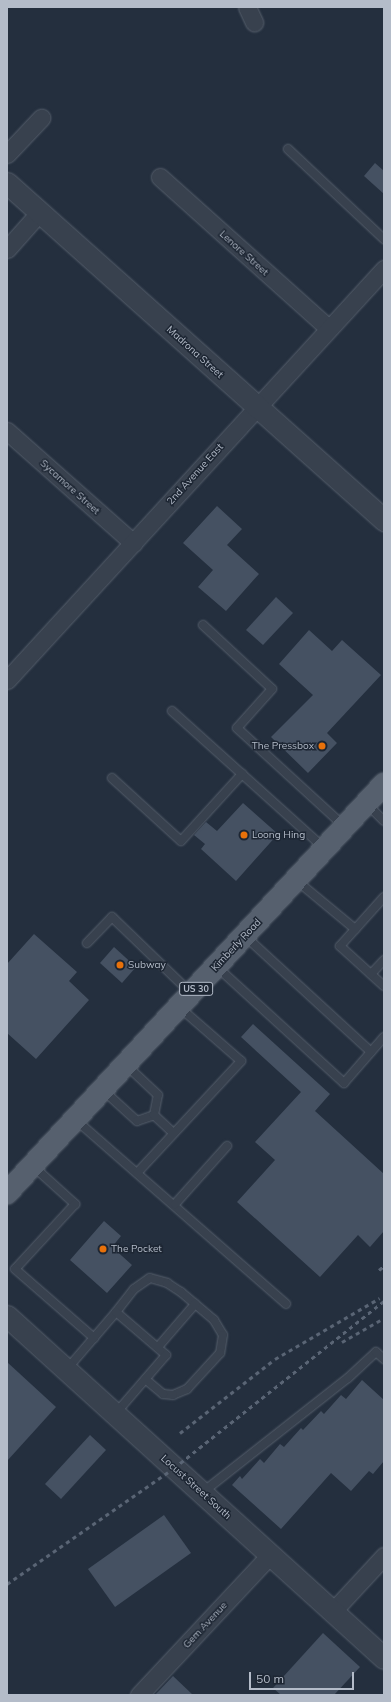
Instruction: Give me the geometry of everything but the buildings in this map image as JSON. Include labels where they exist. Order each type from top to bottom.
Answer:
[{"type":"main road","name":"Kimberly Road","points":[[7,1194],[384,784]]},
{"type":"street","points":[[7,154],[41,118]]},
{"type":"street","name":"Lenore Street","points":[[160,177],[328,328]]},
{"type":"street","name":"Madrona Street","points":[[7,183],[255,407],[384,520]]},
{"type":"street","points":[[7,249],[40,213]]},
{"type":"street","name":"2nd Avenue East","points":[[7,680],[255,407],[384,269]]},
{"type":"street","name":"Sycamore Street","points":[[7,431],[133,543]]},
{"type":"street","name":"Locust Street South","points":[[7,1316],[384,1658]]},
{"type":"street","name":"Gem Avenue","points":[[139,1695],[271,1554]]},
{"type":"street","points":[[333,1611],[384,1556]]},
{"type":"lane","points":[[288,149],[384,240]]},
{"type":"lane","points":[[203,626],[272,689],[237,728],[345,827]]},
{"type":"lane","points":[[172,712],[324,848]]},
{"type":"lane","points":[[112,778],[181,841],[242,774]]},
{"type":"lane","points":[[366,803],[384,821]]},
{"type":"lane","points":[[296,880],[355,929]]},
{"type":"lane","points":[[384,897],[340,946],[384,986]]},
{"type":"lane","points":[[87,943],[112,917],[241,1062],[137,1173]]},
{"type":"lane","points":[[244,936],[371,1052]]},
{"type":"lane","points":[[371,974],[384,960]]},
{"type":"lane","points":[[216,966],[344,1083],[384,1037]]},
{"type":"lane","points":[[126,1065],[158,1094],[154,1115]]},
{"type":"lane","points":[[103,1090],[137,1121],[154,1115]]},
{"type":"lane","points":[[154,1115],[173,1133]]},
{"type":"lane","points":[[75,1120],[175,1204],[286,1304]]},
{"type":"lane","points":[[175,1204],[227,1146]]},
{"type":"lane","points":[[33,1166],[75,1204],[16,1269],[94,1338]]},
{"type":"lane","points":[[66,1370],[134,1289],[150,1278],[167,1283],[195,1304],[214,1320],[223,1335],[220,1353],[187,1389],[173,1394],[163,1394],[145,1379]]},
{"type":"lane","points":[[158,1348],[195,1304]]},
{"type":"lane","points":[[115,1414],[166,1355],[116,1312]]},
{"type":"lane","points":[[203,1493],[348,1378],[376,1352],[384,1360]]},
{"type":"railway","points":[[379,1270],[384,1266]]},
{"type":"railway","points":[[180,1433],[275,1359],[380,1298]]},
{"type":"railway","points":[[7,1584],[174,1468],[384,1301]]},
{"type":"railway","points":[[342,1342],[384,1318]]},
{"type":"place","name":"The Pressbox","points":[[322,746]]},
{"type":"place","name":"Loong Hing","points":[[244,835]]},
{"type":"place","name":"Subway","points":[[120,965]]},
{"type":"place","name":"The Pocket","points":[[103,1249]]}]
